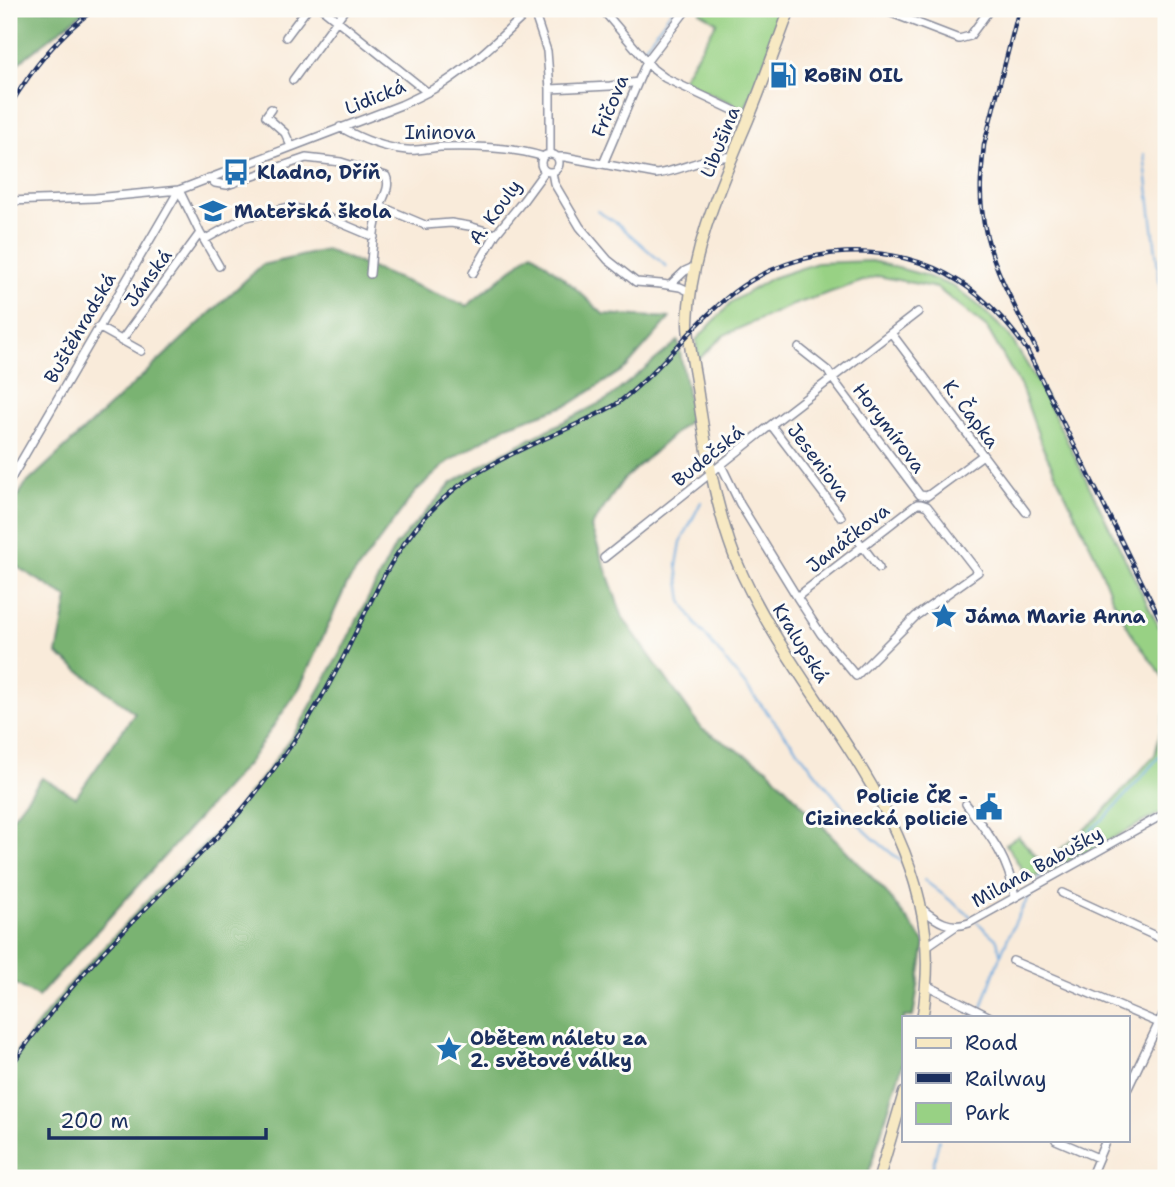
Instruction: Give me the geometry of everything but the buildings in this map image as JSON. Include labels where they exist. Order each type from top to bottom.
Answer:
[{"type":"main road","name":"Libušina","points":[[691,292],[694,267],[714,205],[790,9]]},
{"type":"main road","name":"Kralupská","points":[[691,292],[688,324],[702,422],[717,469],[720,512],[729,541],[742,575],[774,634],[873,787],[909,862],[922,909],[927,946],[922,1016]]},
{"type":"main road","points":[[879,1178],[902,1100]]},
{"type":"street","points":[[286,37],[307,9]]},
{"type":"street","points":[[323,9],[427,92]]},
{"type":"street","points":[[293,80],[345,9]]},
{"type":"street","points":[[532,9],[547,51],[550,156],[559,166],[558,169],[549,171]]},
{"type":"street","name":"Lidická","points":[[9,201],[95,198],[179,190],[401,105],[427,92],[463,68],[532,9]]},
{"type":"street","points":[[602,9],[653,69],[665,78],[735,111]]},
{"type":"street","name":"Fričova","points":[[603,164],[647,61],[687,9]]},
{"type":"street","points":[[881,9],[959,38],[970,36],[990,9]]},
{"type":"street","points":[[550,89],[638,82]]},
{"type":"street","points":[[271,109],[266,116],[285,133],[291,146]]},
{"type":"street","name":"Ininova","points":[[340,127],[378,145],[410,150],[478,147],[565,157],[656,174],[671,172],[707,159],[732,157]]},
{"type":"street","points":[[550,156],[541,163],[549,171],[580,227],[608,260],[636,282],[670,285],[691,292]]},
{"type":"street","name":"Lidická","points":[[209,178],[215,184],[227,184],[306,158],[341,162],[386,176],[389,181],[380,206]]},
{"type":"street","name":"A. Kouly","points":[[473,273],[496,234],[549,171]]},
{"type":"street","points":[[179,190],[219,266]]},
{"type":"street","name":"Buštěhradská","points":[[9,482],[179,190]]},
{"type":"street","points":[[370,274],[380,206],[425,225],[451,223],[496,234]]},
{"type":"street","name":"Jánská","points":[[121,341],[202,236],[243,218],[289,207],[317,213],[374,237]]},
{"type":"street","points":[[670,285],[685,271],[694,267]]},
{"type":"street","name":"Budečská","points":[[604,558],[918,312]]},
{"type":"street","points":[[98,327],[141,351]]},
{"type":"street","name":"K. Čapka","points":[[892,334],[1026,512]]},
{"type":"street","points":[[799,348],[828,371],[832,378]]},
{"type":"street","name":"Horymírova","points":[[832,378],[918,493],[923,496],[930,495],[983,456]]},
{"type":"street","name":"Jeseniova","points":[[771,425],[841,517]]},
{"type":"street","name":"Kralupská","points":[[717,469],[821,634],[856,676]]},
{"type":"street","name":"Horymírova","points":[[856,676],[916,617],[978,572],[927,506],[918,504]]},
{"type":"street","name":"Janáčkova","points":[[797,597],[918,504]]},
{"type":"street","points":[[851,531],[879,568]]},
{"type":"street","points":[[966,804],[998,846],[1011,876],[1015,896]]},
{"type":"street","name":"Milana Babušky","points":[[922,909],[943,923],[956,926],[969,923],[1166,813]]},
{"type":"street","points":[[1062,893],[1166,941]]},
{"type":"street","points":[[927,946],[956,926]]},
{"type":"street","points":[[1013,961],[1162,1024]]},
{"type":"street","points":[[926,985],[987,1016]]},
{"type":"street","points":[[1130,1076],[1162,1024],[1166,1008]]},
{"type":"street","points":[[1061,1142],[1098,1157]]},
{"type":"street","points":[[1090,1178],[1105,1142]]},
{"type":"green space","points":[[17,9],[87,9],[9,68],[9,13]]},
{"type":"green space","points":[[702,9],[786,9],[745,109],[681,81],[717,22],[700,12]]},
{"type":"green space","points":[[326,250],[467,306],[532,252],[603,314],[670,318],[626,368],[570,404],[507,426],[448,462],[416,491],[347,584],[300,687],[248,763],[38,997],[9,980],[9,822],[42,778],[76,797],[135,713],[57,654],[68,598],[9,562],[9,511],[25,485],[262,265]]},
{"type":"green space","points":[[872,261],[924,275],[954,287],[978,305],[1009,335],[1040,386],[1166,642],[1166,681],[1133,636],[1112,598],[1095,555],[1043,448],[1021,387],[987,328],[937,288],[878,276],[790,306],[724,335],[698,360],[696,340],[733,301],[772,278],[817,263]]},
{"type":"green space","points":[[678,341],[692,418],[623,480],[591,527],[623,618],[702,729],[767,768],[884,890],[925,943],[913,1016],[902,1016],[902,1065],[867,1178],[9,1178],[9,1061],[70,984],[156,891],[220,829],[265,774],[300,725],[395,546],[452,483],[501,454],[608,399]]},
{"type":"green space","points":[[1166,712],[1166,810],[1051,871],[1028,879],[1006,844],[1018,836],[1043,864],[1099,817],[1155,755]]},
{"type":"waterway","points":[[643,49],[673,9]]},
{"type":"waterway","points":[[1144,154],[1166,334]]},
{"type":"waterway","points":[[597,211],[618,224],[667,267]]},
{"type":"waterway","points":[[701,502],[681,542],[677,565],[682,601],[696,624],[852,818],[902,862]]},
{"type":"waterway","points":[[1038,881],[1046,868],[1108,815],[1166,749]]},
{"type":"waterway","points":[[924,880],[973,918]]},
{"type":"waterway","points":[[982,1008],[997,963],[1032,892]]},
{"type":"waterway","points":[[977,922],[997,940],[1000,953]]},
{"type":"waterway","points":[[930,1178],[939,1142]]},
{"type":"railway","points":[[9,107],[47,54],[69,30],[95,9]]},
{"type":"railway","points":[[1019,9],[984,145],[981,202],[985,229],[996,265],[1037,351]]},
{"type":"railway","points":[[9,1069],[43,1022],[91,966],[227,827],[272,772],[319,701],[396,556],[425,517],[443,499],[482,470],[615,405],[646,379],[718,305],[759,276],[786,264],[846,252],[905,258],[934,268],[960,282],[988,304],[1027,350],[1166,631]]},
{"type":"place","name":"RoBiN OIL","points":[[783,75]]},
{"type":"place","name":"Kladno, Dříň","points":[[236,172]]},
{"type":"place","name":"Mateřská škola","points":[[213,211]]},
{"type":"place","name":"Jáma Marie Anna","points":[[944,616]]},
{"type":"place","name":"Policie ČR - Cizinecká policie","points":[[989,807]]},
{"type":"place","name":"Obětem náletu za 2. světové války","points":[[449,1049]]}]
